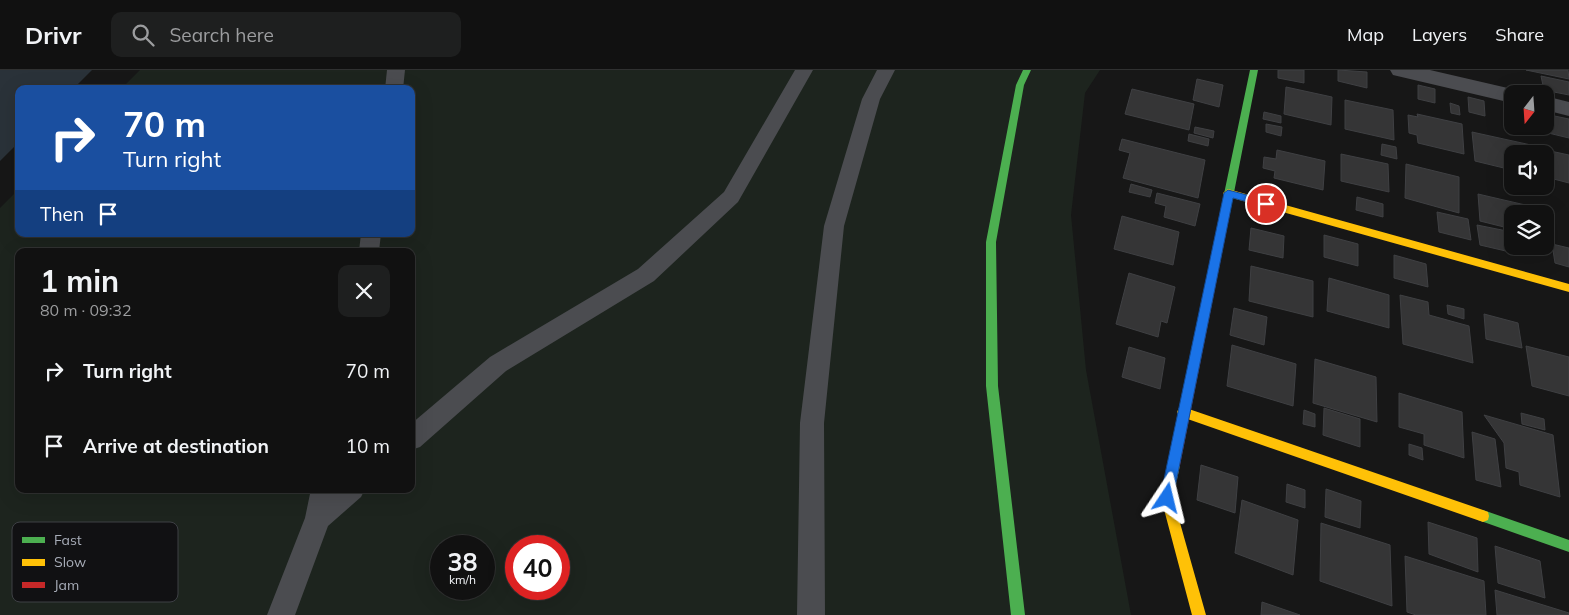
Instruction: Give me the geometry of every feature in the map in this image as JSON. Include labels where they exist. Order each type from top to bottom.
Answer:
[{"type":"street","points":[[1018,615],[992,386],[991,242],[1006,149],[1020,85],[1027,70]]},
{"type":"street","points":[[1200,615],[1167,498],[1254,70]]},
{"type":"street","points":[[1401,70],[1504,94]]},
{"type":"street","points":[[1554,105],[1569,109]]},
{"type":"street","points":[[1228,193],[1569,288]]},
{"type":"street","points":[[1183,412],[1569,546]]},
{"type":"lane","points":[[394,85],[396,70]]},
{"type":"lane","points":[[415,436],[498,364],[646,275],[731,197],[804,70]]},
{"type":"lane","points":[[811,615],[812,423],[834,226],[871,99],[886,70]]},
{"type":"lane","points":[[282,615],[318,518],[323,493]]},
{"type":"lane","points":[[318,518],[347,493]]},
{"type":"shaded area","points":[[0,70],[92,70],[77,85],[15,85],[15,146],[0,161]]},
{"type":"shaded area","points":[[140,70],[1100,70],[1085,93],[1071,215],[1086,370],[1131,615],[0,615],[0,208],[15,193],[15,237],[415,237],[415,85],[125,85]]},
{"type":"building","points":[[1278,70],[1304,70],[1304,83],[1278,78]]},
{"type":"building","points":[[1338,70],[1367,72],[1367,88],[1338,81]]},
{"type":"building","points":[[1526,70],[1568,70],[1569,79]]},
{"type":"building","points":[[1541,76],[1569,82],[1569,95],[1554,92],[1554,85],[1543,85]]},
{"type":"building","points":[[1197,79],[1223,85],[1219,107],[1193,100]]},
{"type":"building","points":[[1418,85],[1435,89],[1435,103],[1418,99]]},
{"type":"building","points":[[1286,87],[1332,97],[1331,125],[1284,114]]},
{"type":"building","points":[[1132,89],[1194,104],[1189,130],[1125,114]]},
{"type":"building","points":[[1468,97],[1484,101],[1485,116],[1469,112]]},
{"type":"building","points":[[1345,100],[1393,110],[1394,140],[1345,129]]},
{"type":"building","points":[[1450,103],[1459,106],[1460,115],[1451,113]]},
{"type":"building","points":[[1264,112],[1281,116],[1281,123],[1263,119]]},
{"type":"building","points":[[1417,114],[1462,124],[1464,154],[1418,143],[1417,135],[1409,133],[1408,115],[1418,117]]},
{"type":"building","points":[[1554,116],[1569,119],[1569,138],[1554,134]]},
{"type":"building","points":[[1266,124],[1282,127],[1281,136],[1266,132]]},
{"type":"building","points":[[1195,127],[1214,131],[1213,138],[1194,133]]},
{"type":"building","points":[[1472,132],[1531,145],[1504,145],[1504,168],[1475,161]]},
{"type":"building","points":[[1189,134],[1209,139],[1208,146],[1188,141]]},
{"type":"building","points":[[1122,139],[1205,160],[1198,198],[1123,178],[1130,153],[1119,150]]},
{"type":"building","points":[[1382,144],[1396,147],[1397,159],[1381,155]]},
{"type":"building","points":[[1277,150],[1325,161],[1323,190],[1274,178],[1275,171],[1263,168],[1264,157],[1276,159]]},
{"type":"building","points":[[1554,152],[1569,155],[1569,183],[1554,179]]},
{"type":"building","points":[[1341,154],[1388,164],[1389,192],[1341,181]]},
{"type":"building","points":[[1406,164],[1459,177],[1459,213],[1405,198]]},
{"type":"building","points":[[1131,184],[1152,190],[1150,197],[1129,192]]},
{"type":"building","points":[[1157,193],[1200,204],[1195,226],[1164,217],[1166,206],[1155,203]]},
{"type":"building","points":[[1478,194],[1525,205],[1504,205],[1504,227],[1480,221]]},
{"type":"building","points":[[1357,197],[1383,204],[1383,217],[1356,210]]},
{"type":"building","points":[[1437,212],[1468,219],[1471,240],[1439,232]]},
{"type":"building","points":[[1122,216],[1179,232],[1173,265],[1114,249]]},
{"type":"building","points":[[1477,225],[1504,230],[1504,251],[1480,245]]},
{"type":"building","points":[[1251,228],[1284,236],[1283,258],[1249,250]]},
{"type":"building","points":[[1324,235],[1358,244],[1358,266],[1324,257]]},
{"type":"building","points":[[1554,244],[1569,248],[1569,267],[1555,263]]},
{"type":"building","points":[[1394,255],[1426,264],[1428,287],[1394,278]]},
{"type":"building","points":[[1251,266],[1313,281],[1313,317],[1249,301]]},
{"type":"building","points":[[1129,273],[1175,287],[1167,323],[1161,321],[1158,337],[1116,324]]},
{"type":"building","points":[[1329,278],[1389,295],[1389,328],[1327,311]]},
{"type":"building","points":[[1400,295],[1428,302],[1429,315],[1469,326],[1473,363],[1403,344]]},
{"type":"building","points":[[1447,305],[1464,309],[1464,319],[1448,314]]},
{"type":"building","points":[[1234,308],[1267,317],[1264,345],[1230,335]]},
{"type":"building","points":[[1484,314],[1518,323],[1522,348],[1486,339]]},
{"type":"building","points":[[1232,345],[1296,364],[1293,406],[1227,386]]},
{"type":"building","points":[[1526,346],[1569,357],[1569,396],[1532,386]]},
{"type":"building","points":[[1129,347],[1165,358],[1160,389],[1122,377]]},
{"type":"building","points":[[1315,359],[1376,377],[1377,422],[1313,403]]},
{"type":"building","points":[[1399,393],[1462,412],[1464,458],[1424,445],[1424,434],[1399,427]]},
{"type":"building","points":[[1324,408],[1360,419],[1360,447],[1323,435]]},
{"type":"building","points":[[1304,410],[1315,414],[1315,427],[1303,424]]},
{"type":"building","points":[[1521,413],[1544,419],[1545,430],[1522,424]]},
{"type":"building","points":[[1484,415],[1553,435],[1560,497],[1520,485],[1519,472],[1506,468],[1504,443]]},
{"type":"building","points":[[1472,432],[1495,439],[1501,487],[1476,480]]},
{"type":"building","points":[[1409,444],[1422,448],[1423,460],[1409,455]]},
{"type":"building","points":[[1201,465],[1238,477],[1235,513],[1197,500]]},
{"type":"building","points":[[1287,484],[1305,490],[1305,508],[1286,502]]},
{"type":"building","points":[[1326,489],[1361,501],[1360,528],[1325,517]]},
{"type":"building","points":[[1242,500],[1298,520],[1293,575],[1235,553]]},
{"type":"building","points":[[1428,522],[1477,538],[1478,572],[1429,554]]},
{"type":"building","points":[[1321,523],[1390,545],[1392,606],[1320,581]]},
{"type":"building","points":[[1495,546],[1540,561],[1545,598],[1498,583]]},
{"type":"building","points":[[1405,556],[1484,581],[1486,615],[1416,615],[1407,612]]},
{"type":"building","points":[[1495,590],[1569,613],[1569,615],[1497,615]]},
{"type":"building","points":[[1262,602],[1300,615],[1261,615]]},
{"type":"traffic: fast","points":[[1018,615],[992,386],[991,242],[1020,85],[1027,70]]},
{"type":"traffic: fast","points":[[1225,213],[1254,70]]},
{"type":"traffic: fast","points":[[1483,516],[1569,546]]},
{"type":"traffic: slow","points":[[1228,193],[1569,288]]},
{"type":"traffic: slow","points":[[1183,412],[1483,516]]},
{"type":"traffic: slow","points":[[1174,465],[1167,498],[1199,615]]},
{"type":"traffic: jam","points":[[1174,465],[1225,213]]},
{"type":"route","points":[[1167,498],[1228,193],[1266,204]]}]
